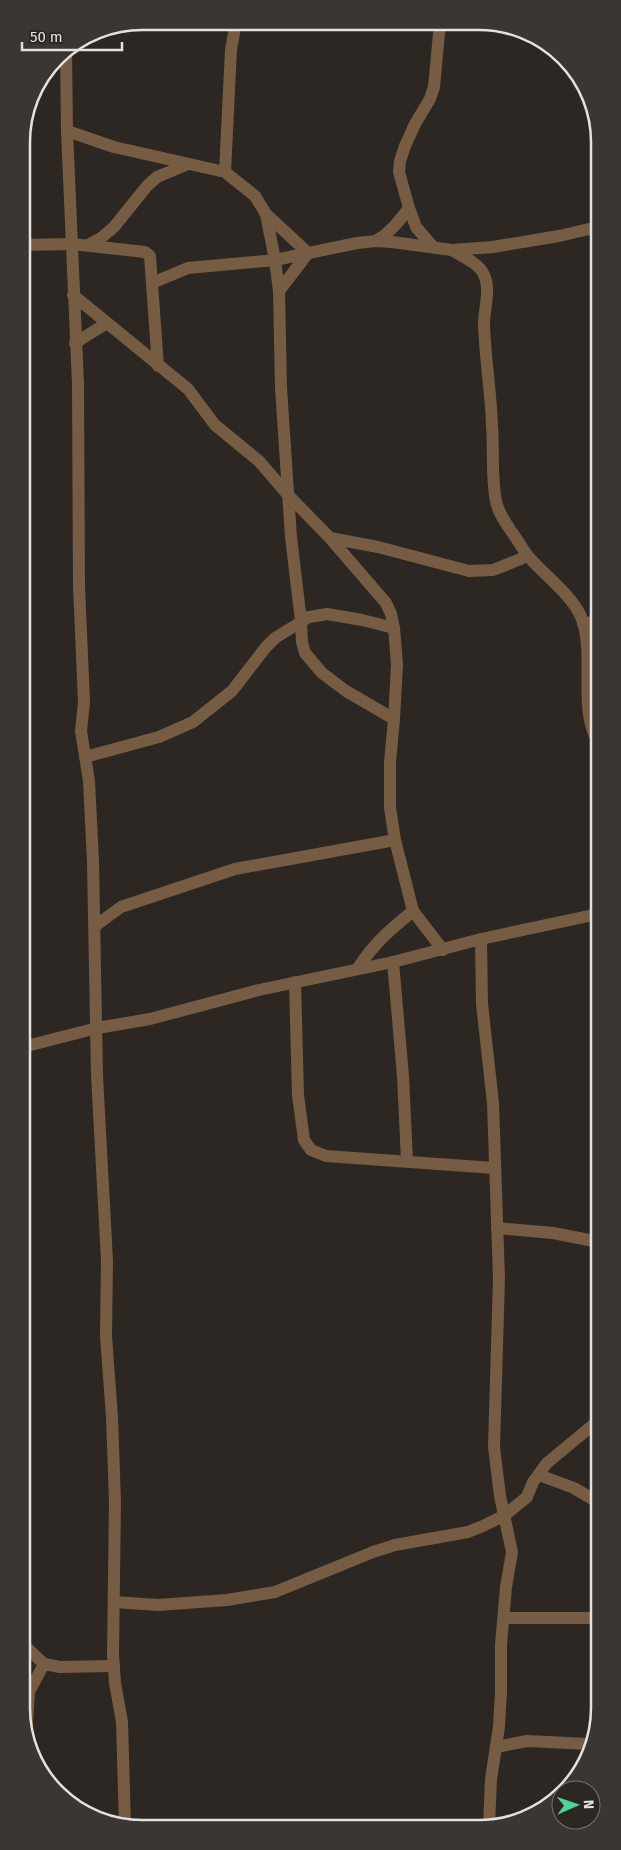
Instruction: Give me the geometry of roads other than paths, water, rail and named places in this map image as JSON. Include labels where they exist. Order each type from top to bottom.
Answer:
[{"type":"street","points":[[225,172],[231,50],[235,30]]},
{"type":"street","points":[[433,247],[416,227],[400,172],[400,160],[404,146],[432,93],[439,30]]},
{"type":"street","points":[[66,60],[73,295],[78,384],[79,586],[84,702],[81,731],[90,791],[98,1085],[106,1261],[106,1336],[112,1417],[115,1502],[114,1666],[122,1722],[125,1819]]},
{"type":"street","points":[[67,130],[114,147],[225,172],[255,196],[266,214],[308,253]]},
{"type":"street","points":[[88,246],[114,227],[147,186],[158,177],[188,164]]},
{"type":"street","points":[[376,241],[396,226],[409,208]]},
{"type":"street","points":[[266,214],[279,291],[281,388],[288,496],[302,642],[305,653],[322,672],[346,691],[394,719]]},
{"type":"street","points":[[152,283],[188,268],[275,260],[357,243],[376,241],[452,250],[493,247],[591,229]]},
{"type":"street","points":[[30,244],[72,244],[145,252],[150,256],[158,366]]},
{"type":"street","points":[[452,250],[478,267],[484,274],[487,285],[484,332],[496,503],[503,519],[528,556],[577,609],[583,623],[587,654],[589,718],[591,725]]},
{"type":"street","points":[[279,291],[308,253]]},
{"type":"street","points":[[73,295],[188,389],[215,425],[259,461],[288,496],[330,538],[386,603],[394,628],[397,664],[390,762],[390,808],[395,840],[413,911],[442,950]]},
{"type":"street","points":[[75,343],[107,323]]},
{"type":"street","points":[[330,538],[378,547],[468,571],[493,570],[528,556]]},
{"type":"street","points":[[85,758],[159,737],[193,722],[232,691],[275,638],[301,621],[318,614],[327,614],[394,628]]},
{"type":"street","points":[[583,623],[591,622]]},
{"type":"street","points":[[95,926],[121,907],[235,869],[395,840]]},
{"type":"street","points":[[358,968],[368,952],[382,936],[413,911]]},
{"type":"street","points":[[30,1045],[97,1028],[150,1019],[220,999],[393,962],[591,916]]},
{"type":"street","points":[[481,940],[482,1004],[493,1103],[499,1278],[494,1447],[500,1496],[512,1552],[501,1645],[501,1692],[491,1780],[489,1819]]},
{"type":"street","points":[[393,962],[403,1076],[407,1161]]},
{"type":"street","points":[[295,982],[298,1095],[304,1140],[311,1150],[326,1156],[494,1168]]},
{"type":"street","points":[[496,1228],[553,1233],[591,1240]]},
{"type":"street","points":[[114,1602],[168,1604],[227,1600],[275,1592],[372,1552],[394,1545],[468,1532],[505,1515],[527,1497],[547,1463],[591,1427]]},
{"type":"street","points":[[539,1475],[574,1488],[591,1498]]},
{"type":"street","points":[[504,1618],[591,1618]]},
{"type":"street","points":[[30,1651],[44,1664],[60,1667],[114,1666]]},
{"type":"street","points":[[30,1690],[44,1664]]},
{"type":"street","points":[[496,1747],[527,1741],[585,1744]]}]
